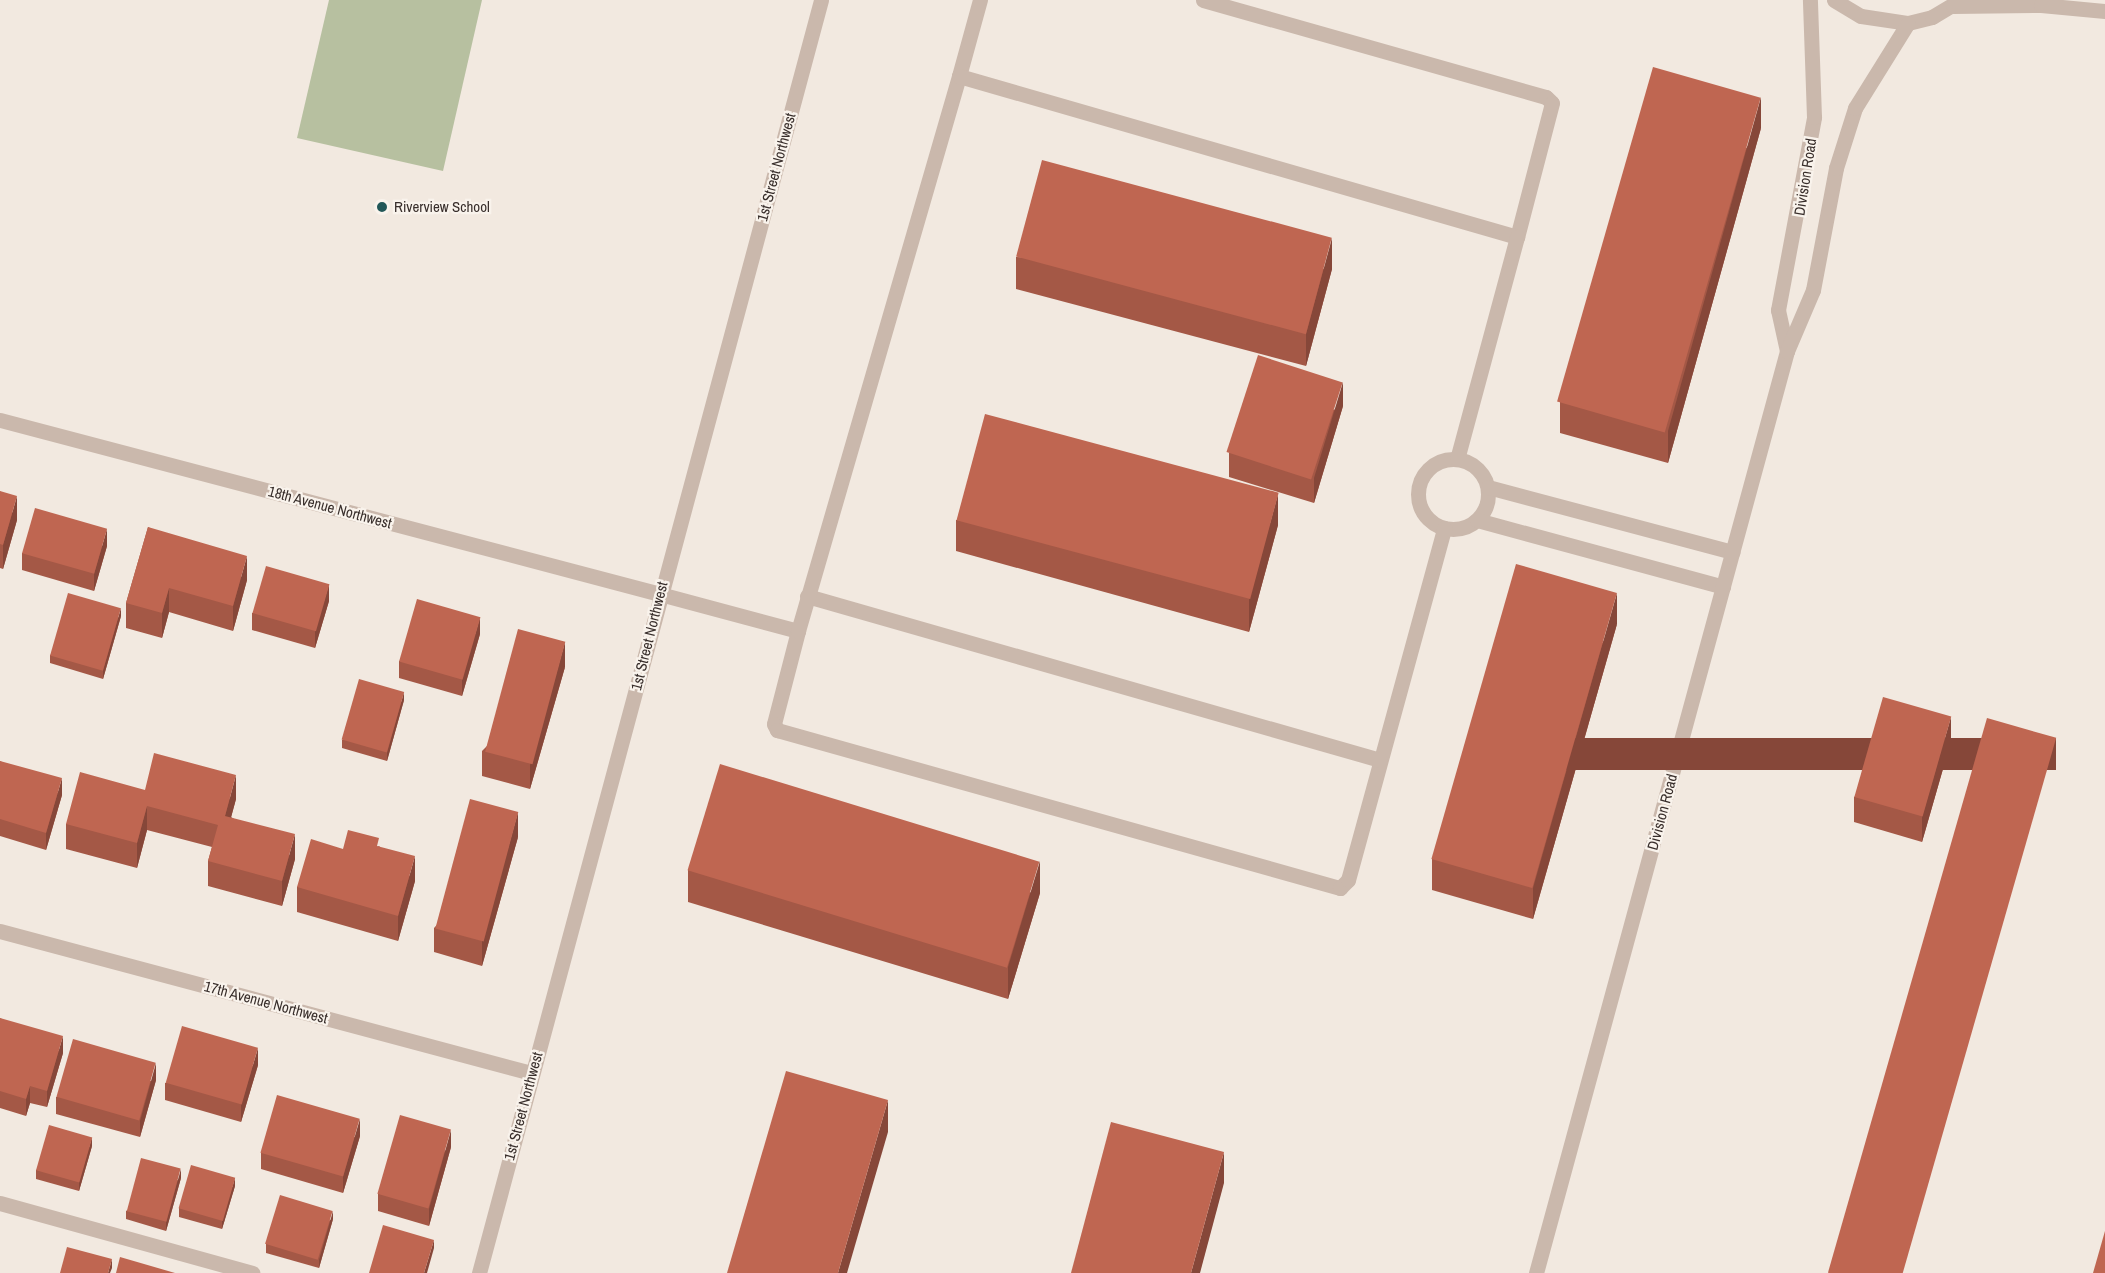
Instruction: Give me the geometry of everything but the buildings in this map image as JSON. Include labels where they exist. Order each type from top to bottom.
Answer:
[{"type":"street","name":"1st Street Northwest","points":[[479,1273],[531,1073],[588,880],[660,594],[821,0]]},
{"type":"street","points":[[980,0],[807,596],[774,724],[777,730],[1340,888],[1348,880],[1444,528]]},
{"type":"street","points":[[1203,0],[1546,97],[1552,103],[1457,459]]},
{"type":"street","name":"Division Road","points":[[1787,351],[1778,309],[1814,117],[1810,0]]},
{"type":"street","points":[[1834,0],[1861,16],[1908,22],[1957,3],[2041,5],[2105,11]]},
{"type":"street","name":"Division Road","points":[[1536,1273],[1787,351],[1813,290],[1836,168],[1855,108],[1908,22]]},
{"type":"street","points":[[959,76],[1518,237]]},
{"type":"street","name":"18th Avenue Northwest","points":[[0,420],[798,631]]},
{"type":"street","points":[[1477,520],[1488,501],[1488,487],[1478,469],[1457,459],[1445,460],[1426,471],[1418,493],[1425,514],[1444,528],[1455,529],[1477,520],[1723,587]]},
{"type":"street","points":[[1488,487],[1732,552]]},
{"type":"street","points":[[807,596],[1380,760]]},
{"type":"street","name":"17th Avenue Northwest","points":[[0,931],[531,1073]]},
{"type":"street","points":[[0,1203],[252,1273]]},
{"type":"green space","points":[[329,0],[482,0],[443,171],[297,138]]},
{"type":"place","name":"Riverview School","points":[[382,207]]}]
